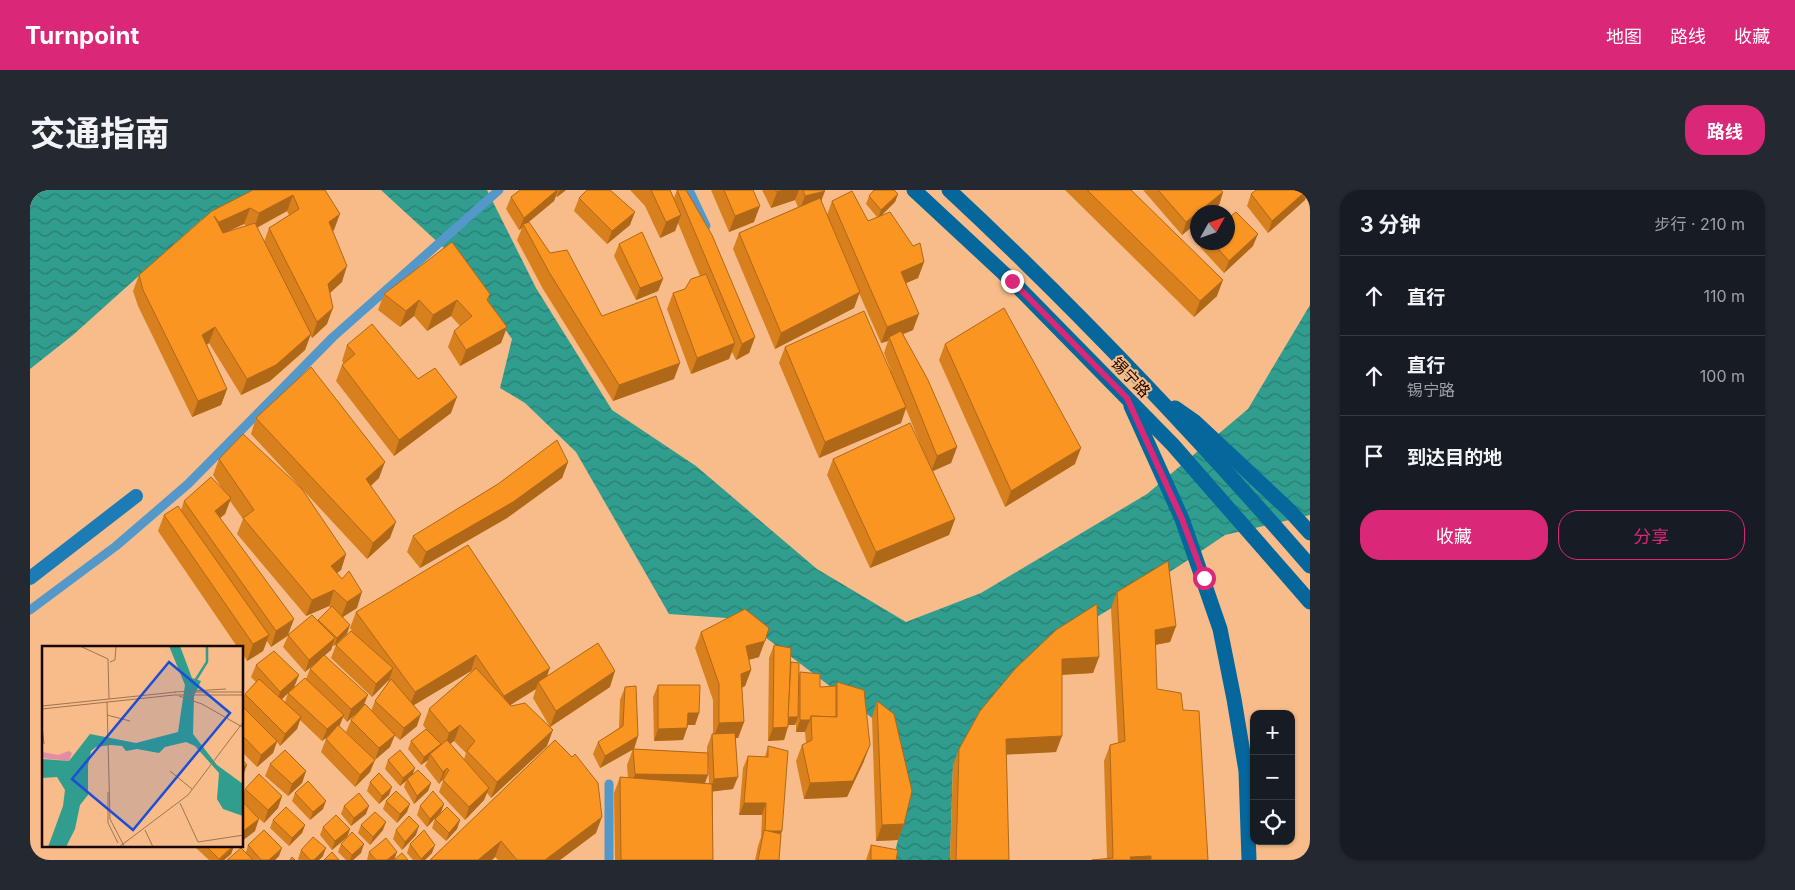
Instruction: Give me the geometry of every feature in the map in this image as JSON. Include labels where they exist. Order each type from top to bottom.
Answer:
[{"type":"main road","name":"锡宁路","points":[[914,190],[1012,281],[1173,445],[1310,602]]},
{"type":"main road","name":"锡宁路","points":[[949,190],[1088,324],[1146,386],[1192,427],[1310,566]]},
{"type":"main road","points":[[1127,398],[1182,519],[1204,578],[1220,629],[1246,771],[1249,860]]},
{"type":"main road","points":[[1192,427],[1290,511],[1310,533]]},
{"type":"street","points":[[30,610],[116,546],[188,484],[333,337],[499,190]]},
{"type":"street","points":[[689,190],[709,233]]},
{"type":"street","points":[[30,578],[136,496]]},
{"type":"street","points":[[609,784],[609,860]]},
{"type":"water","points":[[30,190],[258,190],[201,220],[73,335],[30,369]]},
{"type":"water","points":[[381,190],[487,190],[536,288],[612,410],[696,466],[817,569],[906,622],[981,593],[1147,494],[1248,409],[1310,305],[1310,515],[1225,535],[1179,566],[1050,646],[953,765],[950,860],[893,860],[906,807],[888,730],[741,619],[669,614],[576,452],[525,403],[500,388],[512,339],[456,259]]},
{"type":"building","points":[[253,190],[325,190],[340,214],[329,222],[347,266],[328,284],[333,308],[317,322],[269,228],[299,209],[293,195],[259,213],[250,208],[219,222],[214,216],[223,233],[255,223],[311,334],[276,365],[247,379],[215,327],[202,335],[227,389],[198,401],[143,290],[139,275],[212,211]]},
{"type":"building","points":[[520,190],[557,190],[524,218],[511,197]]},
{"type":"building","points":[[587,190],[610,190],[635,212],[612,231],[579,198]]},
{"type":"building","points":[[651,190],[670,190],[681,215],[666,222]]},
{"type":"building","points":[[677,190],[686,190],[712,235],[755,337],[742,344]]},
{"type":"building","points":[[724,190],[753,190],[760,206],[735,216]]},
{"type":"building","points":[[803,190],[824,190],[825,191],[805,196]]},
{"type":"building","points":[[874,190],[894,190],[898,194],[881,210],[869,196]]},
{"type":"building","points":[[1087,190],[1131,190],[1190,248],[1190,250],[1192,250],[1223,280],[1200,301]]},
{"type":"building","points":[[1158,190],[1221,190],[1223,192],[1207,205],[1190,205],[1190,219],[1186,222]]},
{"type":"building","points":[[1256,190],[1307,190],[1272,221],[1251,194]]},
{"type":"building","points":[[852,191],[868,221],[890,212],[913,246],[920,243],[924,262],[901,272],[919,314],[887,327],[832,201]]},
{"type":"building","points":[[820,198],[860,292],[781,333],[739,233]]},
{"type":"building","points":[[1235,213],[1258,234],[1229,261],[1219,250],[1235,250]]},
{"type":"building","points":[[529,222],[550,253],[567,250],[602,316],[656,296],[680,363],[619,385],[549,272],[523,224]]},
{"type":"building","points":[[642,232],[663,279],[640,288],[619,244]]},
{"type":"building","points":[[452,242],[490,294],[487,300],[507,327],[466,350],[454,331],[472,316],[457,300],[433,315],[419,300],[406,311],[384,294]]},
{"type":"building","points":[[706,274],[735,343],[697,358],[673,293],[685,289],[691,279]]},
{"type":"building","points":[[1004,308],[1081,448],[1011,491],[945,344]]},
{"type":"building","points":[[864,311],[906,407],[825,442],[785,347]]},
{"type":"building","points":[[372,324],[418,379],[435,368],[457,397],[399,440],[342,365],[355,354],[347,345]]},
{"type":"building","points":[[901,331],[928,380],[957,447],[937,456],[889,337]]},
{"type":"building","points":[[311,367],[385,462],[366,479],[396,522],[373,543],[256,418]]},
{"type":"building","points":[[910,423],[955,519],[876,552],[833,459]]},
{"type":"building","points":[[243,434],[302,489],[346,554],[331,566],[342,579],[349,571],[362,592],[347,602],[334,590],[312,600],[243,518],[254,510],[219,459]]},
{"type":"building","points":[[557,440],[568,462],[513,502],[426,552],[413,536],[498,484]]},
{"type":"building","points":[[211,477],[231,498],[215,511],[294,619],[276,631],[184,501]]},
{"type":"building","points":[[178,506],[269,635],[253,644],[164,515]]},
{"type":"building","points":[[468,545],[550,668],[504,696],[476,655],[415,692],[356,612]]},
{"type":"building","points":[[1168,561],[1176,626],[1155,630],[1157,689],[1181,693],[1183,710],[1199,711],[1208,860],[1151,860],[1151,856],[1130,857],[1131,860],[1092,860],[1113,858],[1110,745],[1125,741],[1117,592]]},
{"type":"building","points":[[1097,604],[1099,657],[1062,659],[1062,736],[1006,739],[1009,860],[956,860],[959,749],[980,711],[1015,669],[1056,630]]},
{"type":"building","points":[[332,606],[350,625],[337,638],[318,620]]},
{"type":"building","points":[[745,609],[769,628],[765,641],[746,646],[751,670],[741,674],[744,722],[719,723],[719,684],[701,632]]},
{"type":"building","points":[[312,615],[335,638],[309,660],[288,635]]},
{"type":"building","points":[[351,631],[393,668],[376,684],[336,645]]},
{"type":"building","points":[[598,643],[615,671],[556,711],[538,682]]},
{"type":"building","points":[[774,645],[791,648],[788,727],[773,728]]},
{"type":"building","points":[[274,651],[299,675],[280,692],[256,665]]},
{"type":"building","points":[[324,655],[368,695],[351,709],[310,669]]},
{"type":"building","points":[[791,662],[799,663],[798,717],[788,717]]},
{"type":"building","points":[[476,668],[511,706],[525,703],[553,730],[497,782],[467,751],[475,741],[460,725],[449,733],[429,709]]},
{"type":"building","points":[[800,672],[820,674],[820,687],[836,686],[836,717],[811,716],[810,720],[800,720]]},
{"type":"building","points":[[305,678],[344,715],[327,729],[288,693]]},
{"type":"building","points":[[259,679],[301,717],[285,734],[245,694]]},
{"type":"building","points":[[391,679],[421,714],[404,728],[375,701]]},
{"type":"building","points":[[837,682],[864,690],[870,745],[853,781],[810,783],[802,745],[812,740],[811,716],[837,717]]},
{"type":"building","points":[[658,685],[700,685],[699,713],[688,713],[687,728],[658,729]]},
{"type":"building","points":[[636,686],[638,736],[605,756],[598,742],[623,726],[625,687]]},
{"type":"building","points":[[877,701],[894,714],[912,791],[904,824],[882,825]]},
{"type":"building","points":[[365,704],[395,735],[379,748],[351,720]]},
{"type":"building","points":[[244,708],[277,741],[261,755],[244,737]]},
{"type":"building","points":[[338,725],[375,760],[360,775],[326,739]]},
{"type":"building","points":[[426,729],[441,744],[424,757],[411,741]]},
{"type":"building","points":[[735,733],[738,777],[714,779],[712,734]]},
{"type":"building","points":[[447,740],[489,788],[469,807],[443,780],[449,770],[447,768],[443,772],[430,754]]},
{"type":"building","points":[[555,740],[572,757],[575,754],[598,783],[602,817],[545,860],[517,860],[501,841],[478,860],[430,860]]},
{"type":"building","points":[[768,746],[788,751],[782,831],[765,831],[766,803],[744,803],[748,756],[768,757]]},
{"type":"building","points":[[633,749],[708,753],[708,775],[635,774]]},
{"type":"building","points":[[285,750],[306,771],[292,784],[270,764]]},
{"type":"building","points":[[400,750],[415,768],[403,778],[388,760]]},
{"type":"building","points":[[418,770],[431,783],[417,796],[407,779]]},
{"type":"building","points":[[379,773],[392,787],[382,796],[370,782]]},
{"type":"building","points":[[259,774],[282,796],[268,810],[245,789]]},
{"type":"building","points":[[620,777],[712,784],[713,860],[621,860]]},
{"type":"building","points":[[308,781],[326,801],[313,812],[295,793]]},
{"type":"building","points":[[396,791],[410,804],[400,814],[386,801]]},
{"type":"building","points":[[433,791],[444,804],[430,819],[420,806]]},
{"type":"building","points":[[359,793],[369,806],[354,818],[344,806]]},
{"type":"building","points":[[244,803],[259,819],[244,830]]},
{"type":"building","points":[[286,807],[305,825],[292,838],[273,820]]},
{"type":"building","points":[[447,807],[460,820],[449,833],[435,819]]},
{"type":"building","points":[[375,812],[386,822],[373,837],[361,825]]},
{"type":"building","points":[[336,815],[350,829],[335,841],[323,827]]},
{"type":"building","points":[[409,816],[419,826],[405,842],[396,830]]},
{"type":"building","points":[[264,830],[282,848],[269,860],[261,860],[248,845]]},
{"type":"building","points":[[424,830],[435,845],[421,859],[410,844]]},
{"type":"building","points":[[764,830],[781,834],[779,860],[758,860]]},
{"type":"building","points":[[352,832],[364,844],[352,855],[341,844]]},
{"type":"building","points":[[313,837],[326,848],[314,860],[310,860],[301,850]]},
{"type":"building","points":[[386,838],[397,852],[387,860],[376,860],[369,852]]},
{"type":"building","points":[[871,845],[898,850],[896,860],[871,860]]},
{"type":"building","points":[[208,848],[231,848],[219,859]]},
{"type":"building","points":[[241,848],[253,860],[227,860]]},
{"type":"building","points":[[332,852],[339,860],[324,860]]},
{"type":"building","points":[[402,853],[408,860],[394,860]]},
{"type":"route","points":[[1012,281],[1127,398],[1182,519],[1204,578]]}]
